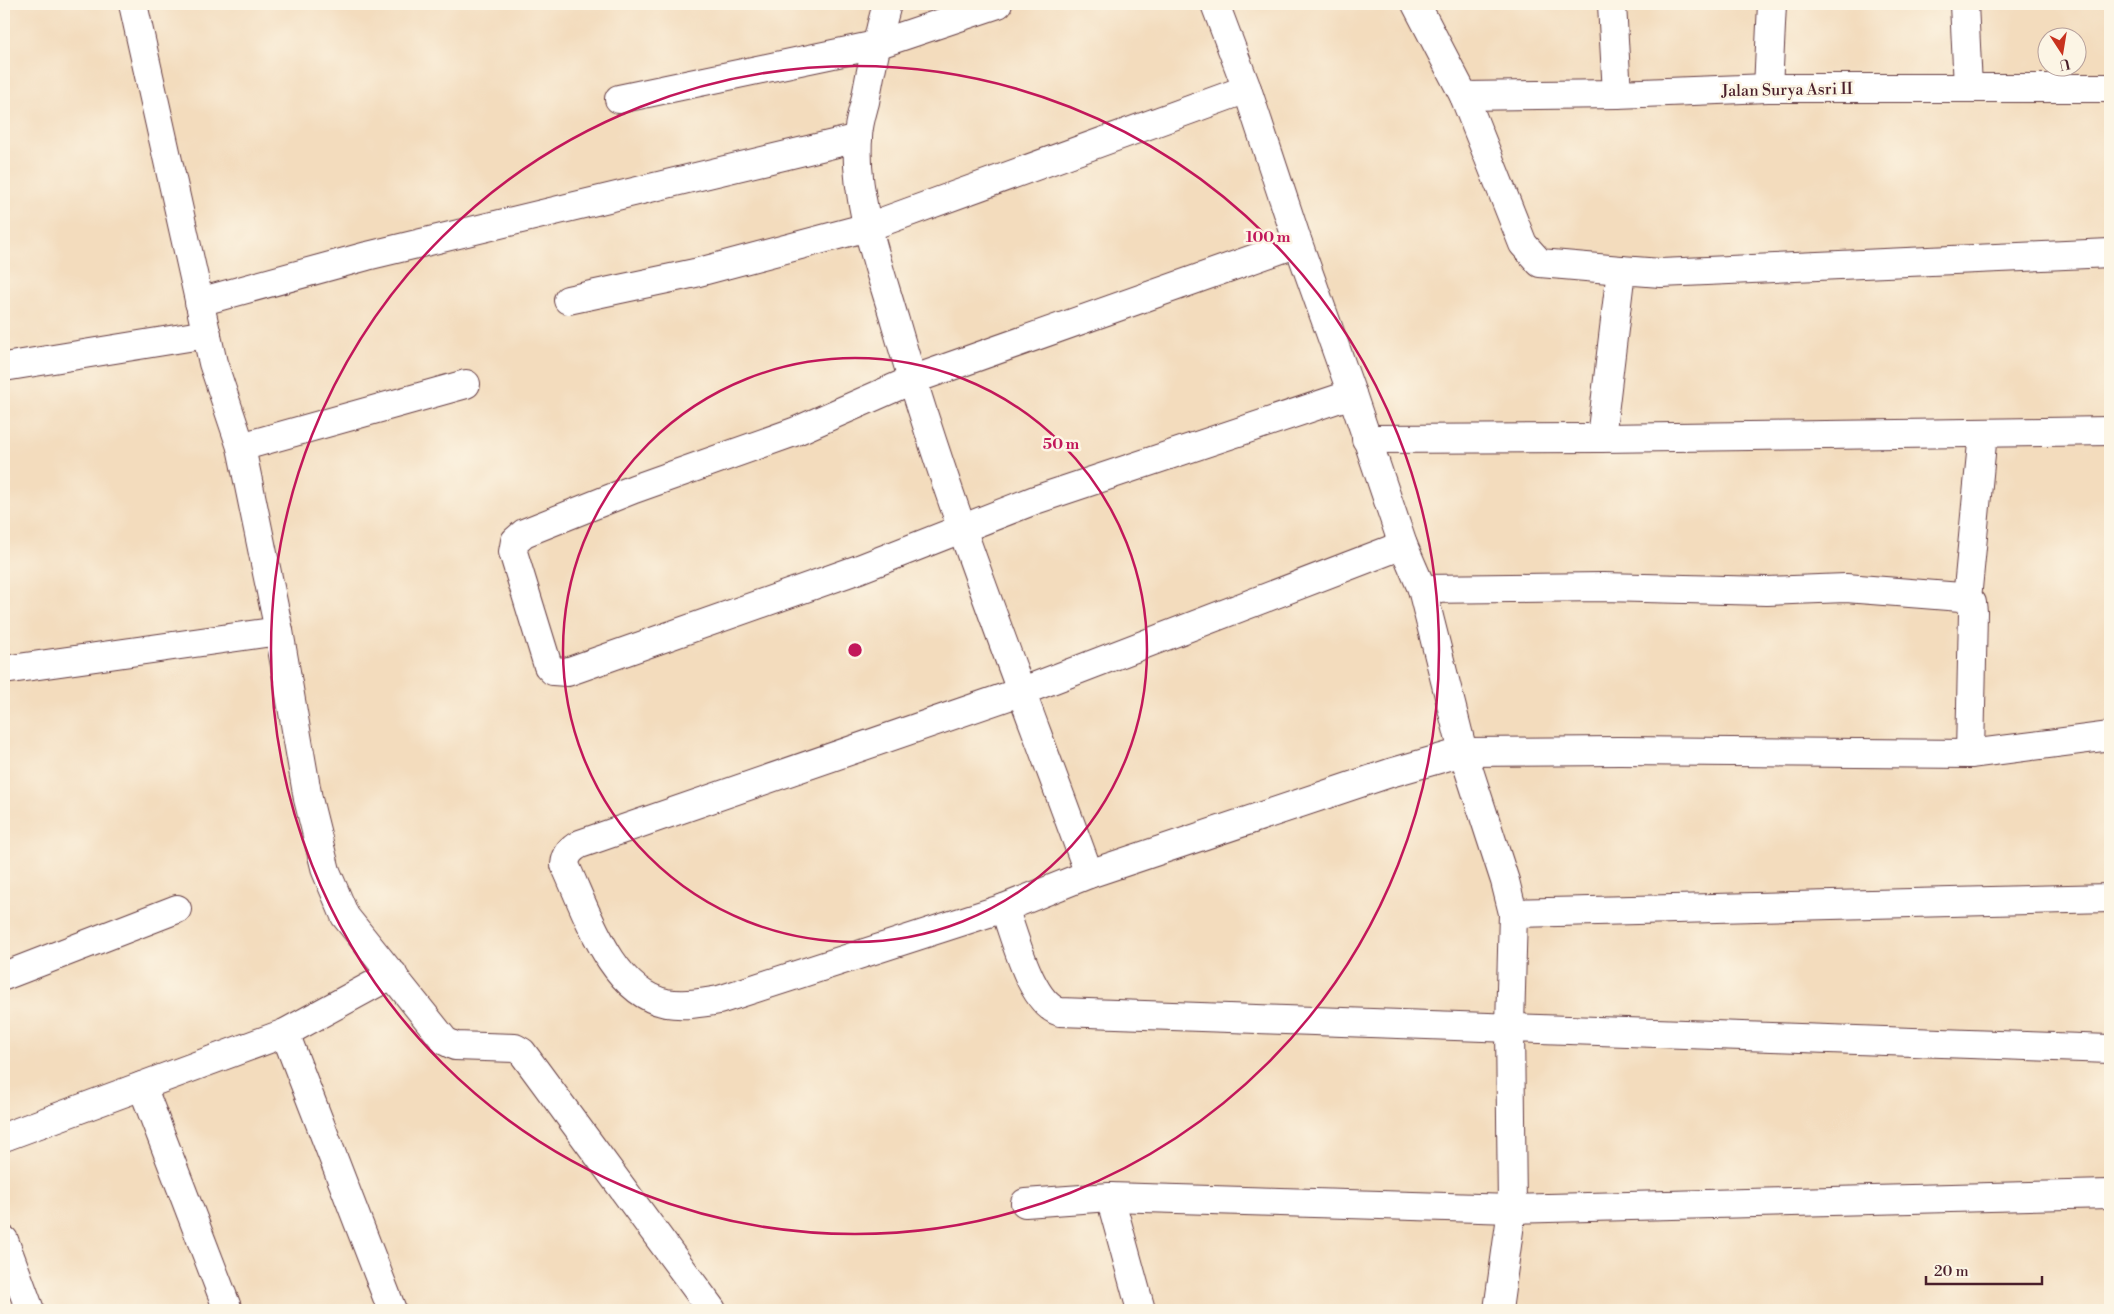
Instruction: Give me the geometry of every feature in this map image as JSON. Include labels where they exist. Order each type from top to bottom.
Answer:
[{"type":"street","points":[[133,4],[213,363],[241,447],[279,631],[308,799],[326,871],[344,916],[450,1044],[515,1048],[522,1052],[712,1310]]},
{"type":"street","points":[[887,4],[876,45],[858,138],[860,178],[868,226],[912,380],[961,530],[1023,692],[1089,874]]},
{"type":"street","points":[[619,99],[876,45],[998,4]]},
{"type":"street","points":[[1215,4],[1247,89],[1298,243],[1403,545],[1422,589],[1463,752],[1505,881],[1513,914],[1510,1027],[1512,1209],[1498,1310]]},
{"type":"street","points":[[1416,4],[1464,96],[1523,244],[1540,262],[1661,273],[2110,253]]},
{"type":"street","points":[[1612,4],[1617,94]]},
{"type":"street","points":[[1768,88],[1772,4]]},
{"type":"street","points":[[1964,4],[1968,87]]},
{"type":"street","name":"Jalan Surya Asri II","points":[[1464,96],[1617,94],[1768,88],[2110,88]]},
{"type":"street","points":[[568,300],[695,273],[868,226],[1247,89]]},
{"type":"street","points":[[199,302],[367,256],[858,138]]},
{"type":"street","points":[[1298,243],[912,380],[794,432],[634,489],[519,536],[515,541],[513,552],[548,666],[553,671],[567,672],[760,605],[961,530],[1035,500],[1352,394]]},
{"type":"street","points":[[1602,438],[1621,270]]},
{"type":"street","points":[[4,367],[207,334]]},
{"type":"street","points":[[241,447],[466,384]]},
{"type":"street","points":[[1366,439],[1602,438],[2110,431]]},
{"type":"street","points":[[1967,599],[1983,433]]},
{"type":"street","points":[[1403,545],[1023,692],[580,844],[565,857],[565,865],[612,964],[634,988],[649,998],[666,1003],[694,1004],[719,1000],[1004,908],[1089,874],[1390,773],[1463,752],[1620,751],[1970,754],[2110,736]]},
{"type":"street","points":[[1422,589],[1603,587],[1767,592],[1846,588],[1967,599],[1972,603],[1973,612],[1970,754]]},
{"type":"street","points":[[4,670],[279,631]]},
{"type":"street","points":[[1513,914],[2110,898]]},
{"type":"street","points":[[1004,908],[1034,988],[1051,1010],[1060,1012],[2110,1049]]},
{"type":"street","points":[[4,976],[177,910]]},
{"type":"street","points":[[4,1137],[285,1033],[393,974]]},
{"type":"street","points":[[285,1033],[392,1310]]},
{"type":"street","points":[[142,1086],[228,1310]]},
{"type":"street","points":[[1025,1204],[1110,1197],[1512,1209],[2110,1194]]},
{"type":"street","points":[[1110,1197],[1141,1310]]},
{"type":"street","points":[[4,1240],[30,1310]]}]
